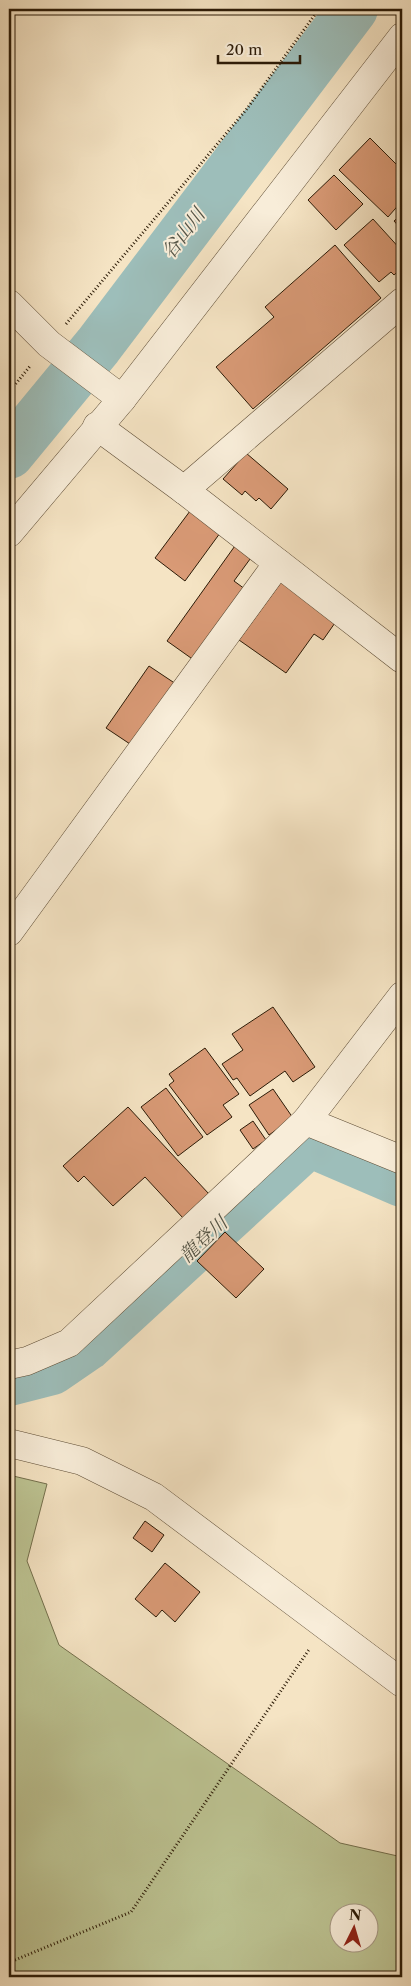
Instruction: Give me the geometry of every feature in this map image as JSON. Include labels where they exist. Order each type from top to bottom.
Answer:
[{"type":"street","points":[[9,533],[97,426],[115,394],[402,37]]},
{"type":"street","points":[[184,490],[402,302]]},
{"type":"street","points":[[9,304],[55,349],[115,394]]},
{"type":"street","points":[[97,426],[184,490],[402,660]]},
{"type":"street","points":[[9,932],[278,563]]},
{"type":"street","points":[[9,1365],[27,1361],[69,1343],[306,1120],[402,996]]},
{"type":"street","points":[[306,1120],[402,1160]]},
{"type":"street","points":[[9,1443],[82,1461],[154,1497],[402,1683]]},
{"type":"path","points":[[9,392],[55,349],[246,110],[319,9]]},
{"type":"path","points":[[15,1960],[131,1912],[326,1625]]},
{"type":"green space","points":[[9,1475],[47,1484],[27,1561],[59,1645],[340,1843],[402,1857],[402,1977],[9,1977]]},
{"type":"building","points":[[370,138],[402,170],[402,183],[397,188],[402,193],[402,201],[388,217],[339,170]]},
{"type":"building","points":[[334,175],[363,204],[336,230],[308,200]]},
{"type":"building","points":[[402,214],[402,230],[394,221]]},
{"type":"building","points":[[373,219],[402,251],[402,268],[394,275],[391,272],[379,282],[344,245]]},
{"type":"building","points":[[335,245],[381,298],[253,409],[216,367],[274,317],[265,307]]},
{"type":"building","points":[[246,453],[288,489],[271,509],[259,498],[256,501],[245,491],[242,495],[223,479]]},
{"type":"building","points":[[193,507],[223,529],[185,581],[155,558]]},
{"type":"building","points":[[237,543],[253,555],[234,581],[249,592],[198,663],[167,641]]},
{"type":"building","points":[[282,581],[337,620],[323,640],[314,634],[286,673],[239,640]]},
{"type":"building","points":[[149,666],[176,684],[133,746],[106,728]]},
{"type":"building","points":[[273,1007],[315,1067],[293,1082],[285,1071],[250,1096],[237,1078],[233,1080],[222,1064],[243,1050],[232,1034]]},
{"type":"building","points":[[205,1048],[239,1094],[223,1105],[232,1117],[207,1135],[169,1085],[174,1081],[169,1074]]},
{"type":"building","points":[[166,1088],[203,1137],[178,1156],[141,1107]]},
{"type":"building","points":[[273,1089],[293,1118],[269,1135],[249,1105]]},
{"type":"building","points":[[128,1107],[209,1194],[183,1218],[145,1177],[113,1206],[84,1176],[78,1182],[63,1166]]},
{"type":"building","points":[[253,1121],[266,1140],[253,1149],[240,1130]]},
{"type":"building","points":[[225,1232],[264,1269],[236,1298],[197,1261]]},
{"type":"building","points":[[145,1521],[164,1535],[152,1552],[133,1538]]},
{"type":"building","points":[[165,1563],[200,1592],[175,1622],[162,1610],[156,1617],[135,1599]]},
{"type":"waterway","name":"谷山川","points":[[9,454],[98,346],[353,9]]},
{"type":"waterway","name":"龍登川","points":[[9,1381],[52,1370],[87,1346],[309,1142],[402,1182]]}]
